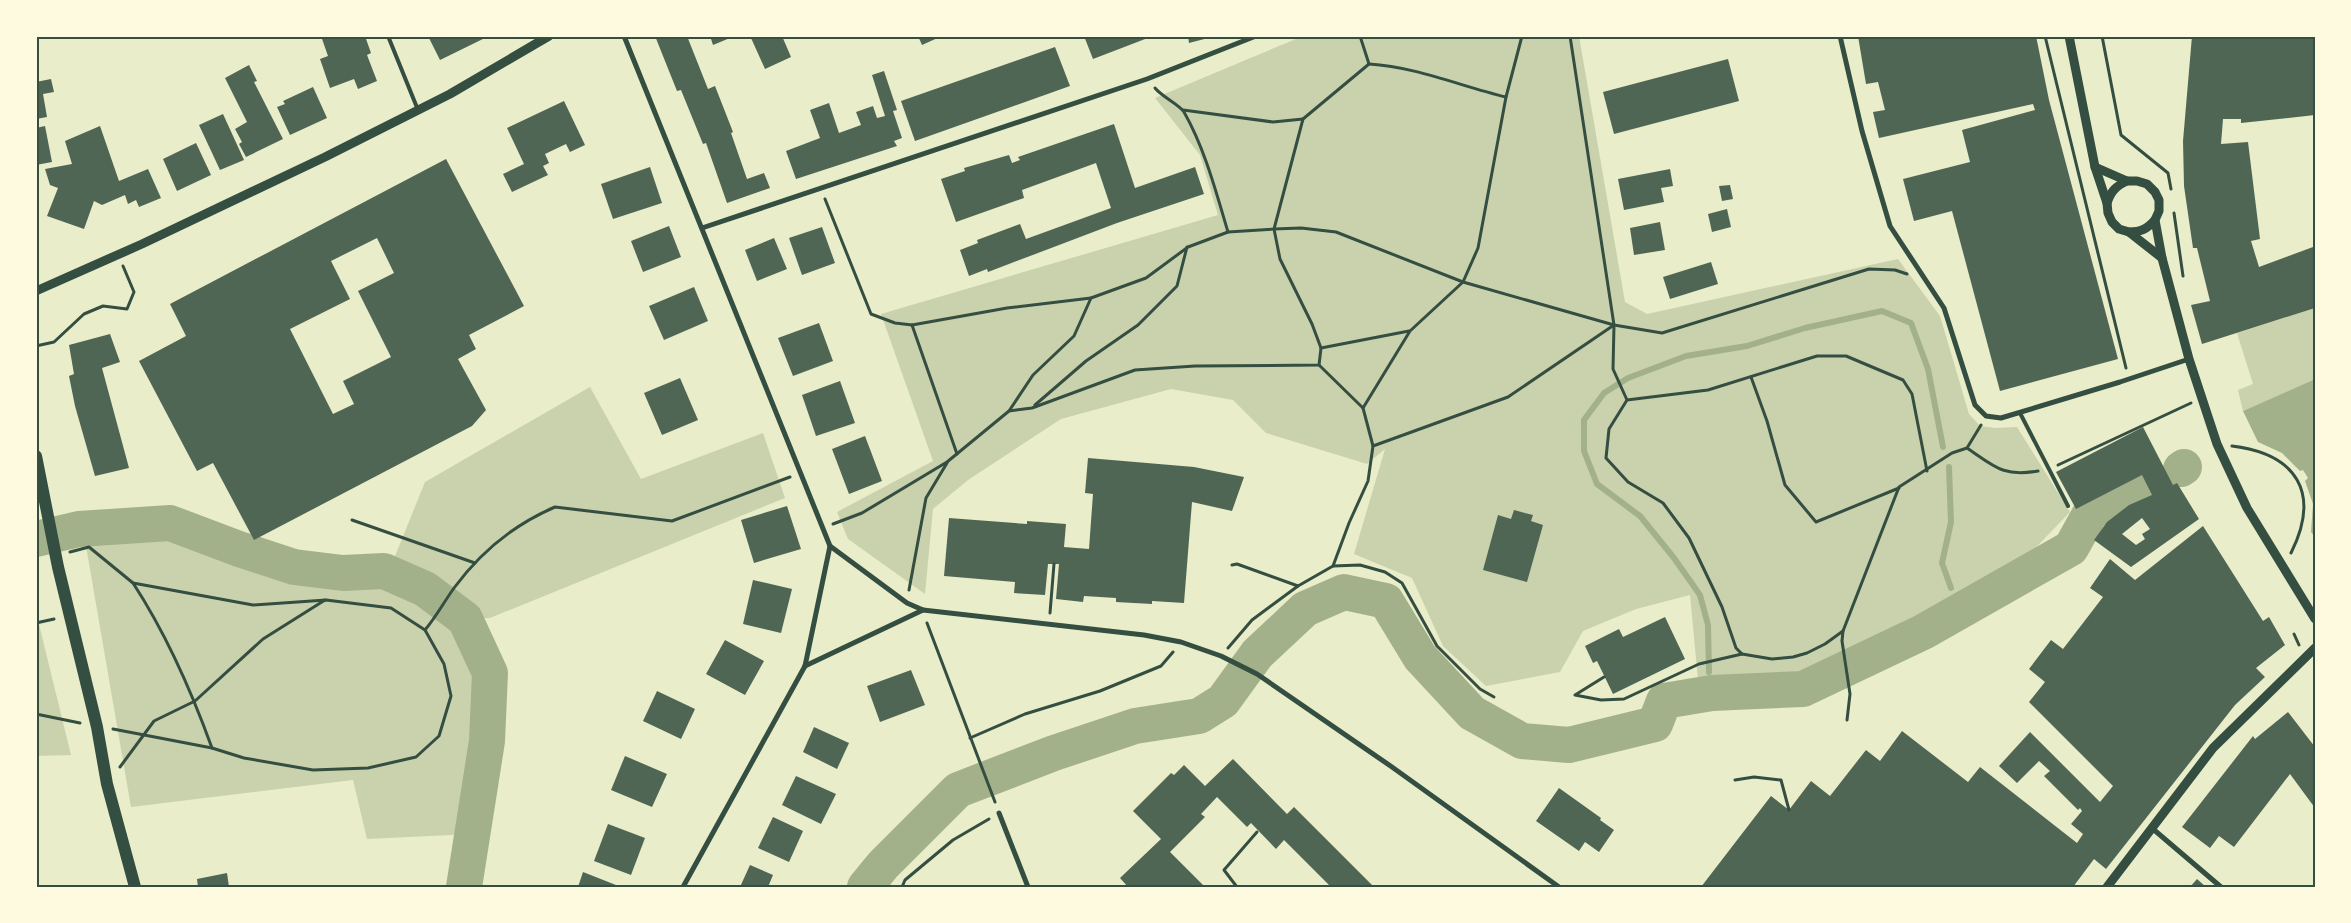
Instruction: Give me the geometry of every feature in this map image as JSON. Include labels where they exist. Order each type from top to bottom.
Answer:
[{"type":"main road","points":[[36,456],[58,567],[97,726],[107,784],[135,887]]},
{"type":"street","points":[[36,291],[274,181],[418,110],[549,36]]},
{"type":"street","points":[[624,36],[830,546],[907,603],[923,610],[1144,635],[1181,642],[1222,656],[1257,674],[1406,776],[1559,887]]},
{"type":"street","points":[[702,228],[1147,79],[1256,36]]},
{"type":"street","points":[[1840,36],[1862,131],[1890,226],[1944,308],[1975,405],[1986,416],[2001,418],[2020,413],[2189,359]]},
{"type":"street","points":[[2069,36],[2095,167],[2107,203],[2108,213],[2112,222],[2120,229],[2129,232],[2162,258]]},
{"type":"street","points":[[2095,167],[2127,181],[2147,184],[2154,192],[2158,200],[2159,211],[2155,220],[2144,230],[2129,232]]},
{"type":"street","points":[[2107,203],[2114,189],[2127,181]]},
{"type":"street","points":[[2155,220],[2162,258],[2189,359],[2217,444],[2247,508],[2315,619]]},
{"type":"street","points":[[683,887],[804,666],[830,546]]},
{"type":"street","points":[[804,666],[923,610]]},
{"type":"street","points":[[2107,887],[2213,748],[2315,648]]},
{"type":"street","points":[[999,813],[1028,887]]},
{"type":"street","points":[[2153,829],[2221,887]]},
{"type":"lane","points":[[388,36],[418,110]]},
{"type":"lane","points":[[2020,413],[2068,506]]},
{"type":"path","points":[[1360,36],[1369,64]]},
{"type":"path","points":[[1362,408],[1410,331],[1463,282],[1478,248],[1506,97],[1522,36]]},
{"type":"path","points":[[1570,36],[1614,325],[1613,369],[1627,400]]},
{"type":"path","points":[[2045,36],[2063,119],[2098,249],[2128,380]]},
{"type":"path","points":[[1147,79],[1162,96],[1183,110],[1273,122],[1303,119],[1369,64],[1392,66],[1436,76],[1474,89],[1506,97]]},
{"type":"path","points":[[1183,110],[1210,170],[1228,232]]},
{"type":"path","points":[[1303,119],[1274,229],[1280,259],[1312,324],[1321,348],[1319,365]]},
{"type":"path","points":[[820,187],[871,314],[895,323],[912,325],[1007,308],[1091,298],[1146,278],[1188,247],[1228,232],[1274,229],[1301,228],[1336,232],[1463,282],[1614,325],[1662,332],[1869,269],[1895,270],[1928,281]]},
{"type":"path","points":[[1032,408],[1086,361],[1138,325],[1177,286],[1188,247]]},
{"type":"path","points":[[36,346],[54,342],[84,314],[103,306],[127,309],[134,292],[118,254]]},
{"type":"path","points":[[823,528],[862,513],[947,462],[1008,411],[1033,376],[1074,336],[1091,298]]},
{"type":"path","points":[[912,325],[957,454]]},
{"type":"path","points":[[1373,446],[1508,397],[1614,325]]},
{"type":"path","points":[[1321,348],[1410,331]]},
{"type":"path","points":[[1627,400],[1708,390],[1818,356],[1846,356],[1903,380],[1912,394],[1927,471]]},
{"type":"path","points":[[1008,411],[1032,408],[1135,370],[1195,366],[1319,365],[1362,408],[1373,446],[1368,481],[1349,523],[1333,566]]},
{"type":"path","points":[[1751,377],[1767,421],[1785,485],[1816,522],[1900,487],[1952,453],[1966,448],[1986,416]]},
{"type":"path","points":[[1966,448],[1997,469],[2009,474],[2048,470],[2201,399]]},
{"type":"path","points":[[1627,400],[1609,429],[1606,458],[1628,482],[1663,503],[1689,538],[1722,607],[1736,648],[1742,654]]},
{"type":"path","points":[[2217,444],[2254,449],[2269,454],[2286,466],[2299,481],[2304,504],[2301,534],[2284,568]]},
{"type":"path","points":[[907,603],[926,498],[947,462]]},
{"type":"path","points":[[425,630],[454,588],[475,562],[509,532],[555,507],[672,521],[800,473]]},
{"type":"path","points":[[1847,720],[1850,694],[1842,641],[1843,631],[1900,487]]},
{"type":"path","points":[[352,520],[475,562]]},
{"type":"path","points":[[63,554],[89,547],[133,583],[157,620],[195,701],[212,748]]},
{"type":"path","points":[[1049,624],[1054,564]]},
{"type":"path","points":[[1232,565],[1237,564],[1298,586]]},
{"type":"path","points":[[1222,656],[1252,620],[1298,586],[1333,566],[1360,565],[1385,572],[1402,583],[1437,646],[1480,688],[1494,697]]},
{"type":"path","points":[[36,714],[146,734],[212,748],[244,758],[313,770],[368,768],[416,757],[439,736],[452,696],[444,664],[425,630],[391,608],[326,600],[253,605],[133,583]]},
{"type":"path","points":[[107,784],[154,721],[195,701],[263,639],[326,600]]},
{"type":"path","points":[[923,610],[991,792]]},
{"type":"path","points":[[1604,677],[1575,695],[1600,700],[1624,699],[1699,664],[1742,654],[1772,659],[1793,657],[1807,653],[1825,644],[1843,631]]},
{"type":"path","points":[[970,738],[1025,714],[1100,690],[1161,666],[1181,642]]},
{"type":"path","points":[[1735,780],[1754,777],[1781,780],[1789,810]]},
{"type":"path","points":[[902,887],[906,880],[952,840],[999,813]]},
{"type":"path","points":[[1237,887],[1224,870],[1257,832]]},
{"type":"shaded area","points":[[1303,36],[1579,36],[1625,302],[1647,314],[1898,259],[1940,316],[1969,414],[1980,426],[1995,428],[2017,427],[2070,512],[2023,561],[1922,626],[1796,678],[1737,682],[1698,680],[1690,595],[1636,609],[1583,631],[1560,672],[1486,686],[1443,646],[1412,578],[1354,554],[1385,449],[1367,464],[1266,433],[1233,400],[1171,389],[1061,419],[968,480],[933,509],[925,594],[848,539],[837,512],[933,461],[881,314],[1218,215],[1200,155],[1155,98]]},
{"type":"shaded area","points":[[2315,308],[2315,379],[2243,411],[2238,390],[2253,384],[2237,333]]},
{"type":"shaded area","points":[[2315,379],[2315,537],[2311,532],[2313,504],[2305,481],[2308,478],[2303,470],[2300,471],[2282,453],[2258,442],[2243,411]]},
{"type":"shaded area","points":[[590,387],[641,479],[763,433],[785,498],[490,618],[466,619],[490,673],[487,741],[473,834],[367,839],[353,780],[131,807],[81,517],[182,515],[246,546],[299,562],[393,561],[425,482]]},
{"type":"shaded area","points":[[36,612],[71,755],[36,756]]},
{"type":"building","points":[[321,36],[365,36],[371,53],[367,55],[377,81],[358,89],[354,79],[330,88],[320,59],[328,56]]},
{"type":"building","points":[[428,36],[489,36],[440,60]]},
{"type":"building","points":[[655,36],[687,36],[708,89],[715,86],[733,132],[731,133],[747,179],[764,173],[770,188],[727,203],[706,143],[703,144],[681,90],[677,91]]},
{"type":"building","points":[[710,36],[729,36],[730,38],[713,45]]},
{"type":"building","points":[[756,36],[782,36],[791,57],[765,69],[751,38]]},
{"type":"building","points":[[918,36],[942,36],[922,45]]},
{"type":"building","points":[[1084,36],[1153,36],[1093,59]]},
{"type":"building","points":[[1188,36],[1212,36],[1212,37],[1189,43]]},
{"type":"building","points":[[1858,36],[2036,36],[2049,100],[2118,359],[2000,391],[1952,211],[1914,221],[1903,179],[1970,162],[1962,130],[2035,110],[2033,104],[1879,138],[1873,112],[1885,110],[1878,82],[1866,84]]},
{"type":"building","points":[[2192,36],[2315,36],[2315,115],[2241,123],[2241,119],[2223,119],[2221,144],[2248,142],[2260,239],[2251,241],[2259,267],[2313,247],[2315,308],[2202,344],[2191,305],[2210,301],[2197,248],[2193,248],[2184,186],[2183,141]]},
{"type":"building","points":[[1055,47],[1070,86],[915,141],[901,101]]},
{"type":"building","points":[[1728,59],[1739,101],[1614,134],[1603,92]]},
{"type":"building","points":[[249,65],[257,81],[254,82],[283,139],[246,157],[239,144],[242,142],[235,129],[247,122],[225,78]]},
{"type":"building","points":[[884,71],[897,110],[893,111],[902,138],[894,141],[897,146],[796,179],[786,151],[820,138],[810,110],[829,103],[839,133],[861,125],[856,112],[873,106],[877,118],[885,116],[872,75]]},
{"type":"building","points":[[51,79],[54,92],[43,94],[47,117],[36,119],[36,82]]},
{"type":"building","points":[[313,87],[327,118],[290,135],[277,107],[285,104],[283,101]]},
{"type":"building","points":[[564,101],[585,145],[570,152],[566,144],[545,154],[549,163],[543,166],[548,175],[512,192],[503,174],[524,164],[507,128]]},
{"type":"building","points":[[223,114],[244,160],[220,170],[199,125]]},
{"type":"building","points":[[1114,124],[1135,188],[1195,167],[1204,194],[1117,223],[988,272],[987,269],[969,276],[960,250],[978,243],[977,240],[1020,224],[1026,239],[1111,208],[1096,163],[1022,190],[1024,198],[956,222],[941,179],[965,171],[964,168],[1009,155],[1012,163],[1020,160],[1018,157]]},
{"type":"building","points":[[45,126],[52,162],[36,165],[36,128]]},
{"type":"building","points":[[100,126],[119,181],[148,169],[161,198],[139,207],[136,200],[128,204],[125,195],[102,205],[94,201],[84,229],[47,216],[58,188],[50,185],[45,169],[72,164],[65,141]]},
{"type":"building","points":[[196,143],[211,175],[177,191],[163,159]]},
{"type":"building","points":[[446,159],[524,306],[469,335],[476,349],[458,359],[486,410],[472,426],[254,540],[213,463],[197,471],[139,361],[186,336],[170,304]],"holes":[[[377,238],[394,273],[358,291],[391,357],[343,381],[354,404],[333,414],[290,329],[350,299],[331,261]]]},
{"type":"building","points":[[650,167],[662,203],[613,219],[601,184]]},
{"type":"building","points":[[1670,169],[1673,186],[1661,188],[1664,202],[1624,210],[1618,179]]},
{"type":"building","points":[[1730,185],[1733,199],[1722,201],[1719,186]]},
{"type":"building","points":[[1727,209],[1731,227],[1712,232],[1708,214]]},
{"type":"building","points":[[1660,222],[1665,250],[1634,255],[1630,228]]},
{"type":"building","points":[[669,226],[681,257],[643,272],[631,241]]},
{"type":"building","points":[[822,227],[835,263],[802,275],[789,238]]},
{"type":"building","points":[[774,238],[787,269],[757,281],[745,250]]},
{"type":"building","points":[[1711,262],[1718,284],[1670,299],[1663,277]]},
{"type":"building","points":[[694,287],[708,321],[664,340],[649,306]]},
{"type":"building","points":[[819,323],[833,361],[793,376],[778,338]]},
{"type":"building","points":[[110,334],[120,362],[102,368],[129,468],[95,476],[75,406],[69,376],[74,374],[69,345]]},
{"type":"building","points":[[680,378],[698,420],[662,435],[644,393]]},
{"type":"building","points":[[840,381],[855,423],[816,436],[802,395]]},
{"type":"building","points":[[2143,427],[2173,485],[2177,483],[2199,519],[2131,567],[2094,540],[2107,522],[2129,505],[2152,495],[2142,475],[2076,509],[2056,472]],"holes":[[[2142,518],[2150,529],[2142,534],[2145,539],[2136,545],[2122,534]]]},
{"type":"building","points":[[865,436],[882,481],[849,494],[832,449]]},
{"type":"building","points":[[1088,458],[1194,467],[1244,477],[1232,511],[1192,502],[1184,603],[1152,601],[1152,604],[1116,602],[1116,598],[1084,596],[1083,602],[1056,599],[1059,564],[1048,564],[1045,595],[1014,593],[1015,582],[944,576],[949,518],[1027,524],[1027,521],[1066,524],[1064,547],[1089,549],[1093,494],[1085,493]]},
{"type":"building","points":[[787,506],[801,549],[754,563],[741,520]]},
{"type":"building","points":[[1514,510],[1533,515],[1531,521],[1543,525],[1527,582],[1483,570],[1498,515],[1511,519]]},
{"type":"building","points":[[2203,526],[2263,621],[2269,617],[2285,645],[2256,668],[2265,677],[2235,705],[2106,869],[2094,859],[2073,887],[1701,887],[1771,796],[1789,810],[1811,781],[1830,796],[1866,750],[1880,761],[1902,731],[1968,782],[1980,767],[2077,843],[2083,834],[2071,824],[2082,811],[2080,808],[2078,810],[2044,776],[2050,771],[2039,761],[2017,783],[1999,766],[2030,732],[2100,802],[2113,786],[2029,702],[2045,682],[2029,669],[2051,640],[2063,649],[2103,597],[2090,588],[2110,559],[2135,580]]},
{"type":"building","points":[[753,580],[792,589],[781,633],[743,624]]},
{"type":"building","points":[[1665,617],[1685,659],[1613,694],[1597,661],[1593,663],[1585,646],[1619,629],[1623,637]]},
{"type":"building","points":[[725,640],[764,661],[745,695],[706,674]]},
{"type":"building","points":[[911,670],[925,705],[880,722],[867,686]]},
{"type":"building","points":[[657,691],[695,709],[681,739],[643,721]]},
{"type":"building","points":[[2288,712],[2315,747],[2315,808],[2290,774],[2234,847],[2219,836],[2210,848],[2182,827],[2253,736],[2255,739]]},
{"type":"building","points":[[814,727],[849,743],[837,769],[803,752]]},
{"type":"building","points":[[625,756],[667,774],[652,807],[611,790]]},
{"type":"building","points":[[1233,759],[1287,814],[1294,807],[1374,887],[1331,887],[1284,840],[1276,849],[1251,823],[1247,827],[1217,797],[1201,814],[1205,817],[1170,852],[1205,887],[1128,887],[1120,878],[1161,839],[1133,811],[1171,773],[1174,775],[1184,765],[1205,786]]},
{"type":"building","points":[[796,776],[836,794],[821,824],[782,805]]},
{"type":"building","points":[[1559,788],[1601,818],[1600,820],[1614,830],[1599,852],[1585,842],[1579,851],[1536,821]]},
{"type":"building","points":[[773,817],[803,831],[789,862],[758,848]]},
{"type":"building","points":[[608,824],[645,838],[631,875],[594,861]]},
{"type":"building","points":[[750,865],[773,875],[768,887],[740,887]]},
{"type":"building","points":[[583,872],[621,887],[578,887]]},
{"type":"building","points":[[227,873],[229,887],[198,887],[197,879]]},
{"type":"building","points":[[2197,879],[2206,887],[2190,887]]},
{"type":"waterway","points":[[1709,672],[1708,625],[1700,595],[1674,558],[1640,516],[1597,484],[1584,451],[1584,420],[1604,393],[1628,378],[1686,356],[1747,346],[1805,328],[1882,311],[1911,323],[1928,369],[1943,447]]},
{"type":"waterway","points":[[1949,467],[1951,522],[1942,563],[1951,588]]},
{"type":"waterway","points":[[865,887],[883,865],[958,790],[1054,753],[1135,726],[1199,716],[1223,701],[1257,654],[1305,609],[1344,592],[1386,601],[1420,657],[1472,713],[1522,741],[1569,745],[1655,724],[1664,701],[1712,693],[1803,689],[1923,632],[2071,548],[2091,512],[2146,484]]},
{"type":"waterway","points":[[36,539],[79,529],[170,523],[294,567],[343,573],[384,571],[425,589],[465,619],[490,673],[487,741],[464,887]]}]
